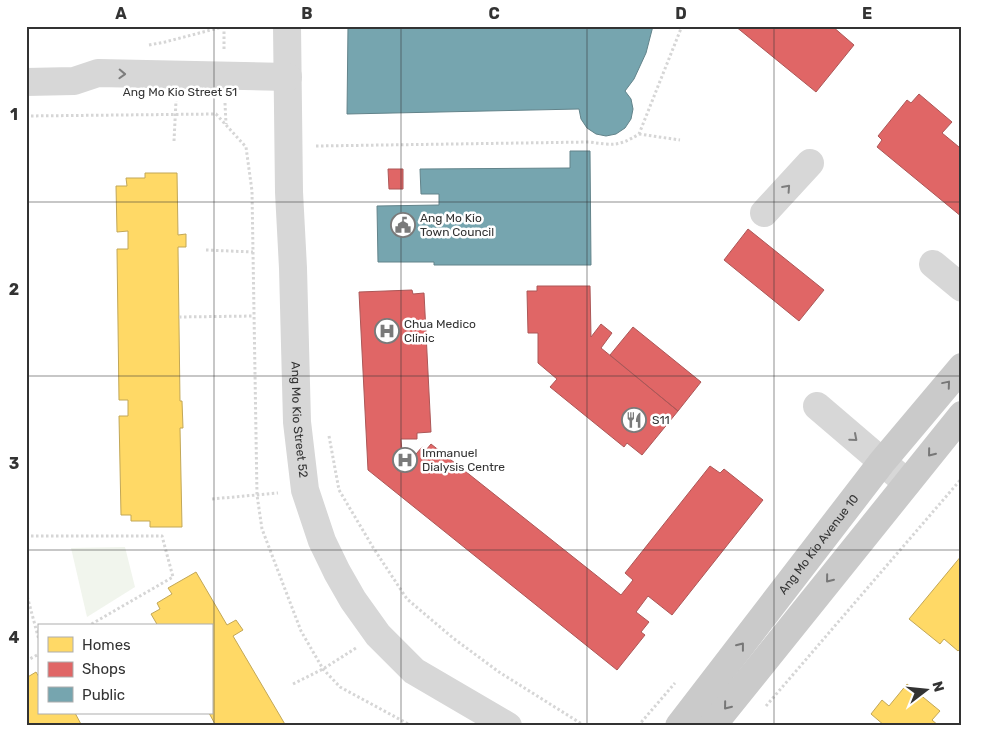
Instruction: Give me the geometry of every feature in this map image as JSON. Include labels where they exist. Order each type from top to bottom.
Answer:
[{"type":"main road","name":"Ang Mo Kio Avenue 10","points":[[679,726],[882,462],[962,367]]},
{"type":"main road","points":[[712,726],[962,415]]},
{"type":"street","name":"Ang Mo Kio Street 52","points":[[287,26],[289,192],[293,260],[297,422],[304,490],[322,541],[337,572],[353,600],[378,635],[414,671],[508,726]]},
{"type":"street","name":"Ang Mo Kio Street 51","points":[[26,82],[74,81],[98,73],[288,85]]},
{"type":"street","name":"Ang Mo Kio Street 51","points":[[74,81],[99,92],[175,104],[288,85]]},
{"type":"street","points":[[764,213],[810,162]]},
{"type":"street","points":[[933,264],[962,288]]},
{"type":"street","points":[[817,406],[906,483]]},
{"type":"path","points":[[313,146],[589,142],[613,145],[630,140],[639,134],[682,26]]},
{"type":"path","points":[[174,141],[175,104]]},
{"type":"path","points":[[26,116],[175,104],[216,114],[246,148]]},
{"type":"path","points":[[639,134],[680,140]]},
{"type":"path","points":[[206,250],[253,252]]},
{"type":"path","points":[[179,317],[254,316]]},
{"type":"path","points":[[327,430],[339,490],[374,550],[407,599],[452,638],[499,672],[586,726]]},
{"type":"path","points":[[762,711],[962,478]]},
{"type":"path","points":[[212,500],[257,495]]},
{"type":"path","points":[[26,536],[162,536],[173,577],[91,624]]},
{"type":"path","points":[[26,592],[38,636]]},
{"type":"path","points":[[294,684],[323,669],[378,635]]},
{"type":"path","points":[[26,661],[38,655]]},
{"type":"shaded area","points":[[125,547],[135,587],[87,617],[71,548]]},
{"type":"building: Homes","points":[[145,173],[177,173],[178,235],[186,234],[186,247],[178,247],[180,401],[182,401],[183,428],[180,428],[182,527],[150,527],[150,521],[131,521],[131,515],[121,515],[119,416],[128,416],[128,400],[119,400],[117,249],[128,249],[128,231],[117,232],[116,186],[127,186],[126,178],[145,178]]},
{"type":"building: Homes","points":[[962,555],[962,647],[958,651],[944,639],[940,644],[909,619]]},
{"type":"building: Homes","points":[[196,572],[227,625],[236,620],[243,630],[233,636],[286,726],[216,726],[210,714],[212,714],[212,624],[157,624],[151,614],[160,609],[157,603],[172,594],[168,588]]},
{"type":"building: Homes","points":[[36,672],[38,675],[38,714],[76,714],[82,726],[26,726],[26,678]]},
{"type":"building: Homes","points":[[907,684],[940,711],[932,720],[939,726],[885,726],[871,714],[882,700],[889,706]]},
{"type":"building: Shops","points":[[735,26],[832,26],[854,45],[816,92]]},
{"type":"building: Shops","points":[[919,94],[952,122],[942,133],[959,147],[962,143],[962,217],[877,147],[882,140],[878,136],[907,100],[911,103]]},
{"type":"building: Shops","points":[[388,169],[403,169],[403,189],[389,189]]},
{"type":"building: Shops","points":[[748,229],[824,290],[799,321],[724,260]]},
{"type":"building: Shops","points":[[537,286],[590,286],[591,337],[601,324],[612,333],[601,348],[678,411],[642,455],[627,443],[624,447],[550,387],[557,379],[538,363],[538,333],[528,333],[527,291],[537,291]]},
{"type":"building: Shops","points":[[412,290],[413,294],[424,293],[431,432],[417,433],[417,439],[401,439],[402,452],[411,460],[422,447],[426,450],[431,444],[621,595],[633,580],[625,573],[710,466],[720,473],[724,469],[763,500],[672,615],[648,596],[636,612],[649,622],[641,632],[645,635],[617,670],[368,470],[359,292]]},
{"type":"building: Shops","points":[[633,327],[701,382],[678,411],[610,355]]},
{"type":"building: Public","points":[[348,26],[653,26],[646,53],[634,79],[625,91],[631,99],[633,109],[631,119],[625,128],[616,134],[606,136],[596,134],[587,128],[581,119],[579,109],[347,114]]},
{"type":"building: Public","points":[[570,151],[590,151],[591,265],[434,265],[434,262],[378,262],[377,206],[439,205],[439,194],[421,194],[420,169],[570,168]]},
{"type":"place","name":"Ang Mo Kio Town Council","points":[[403,225]]},
{"type":"place","name":"Chua Medico Clinic","points":[[387,331]]},
{"type":"place","name":"S11","points":[[634,420]]},
{"type":"place","name":"Immanuel Dialysis Centre","points":[[405,460]]}]
